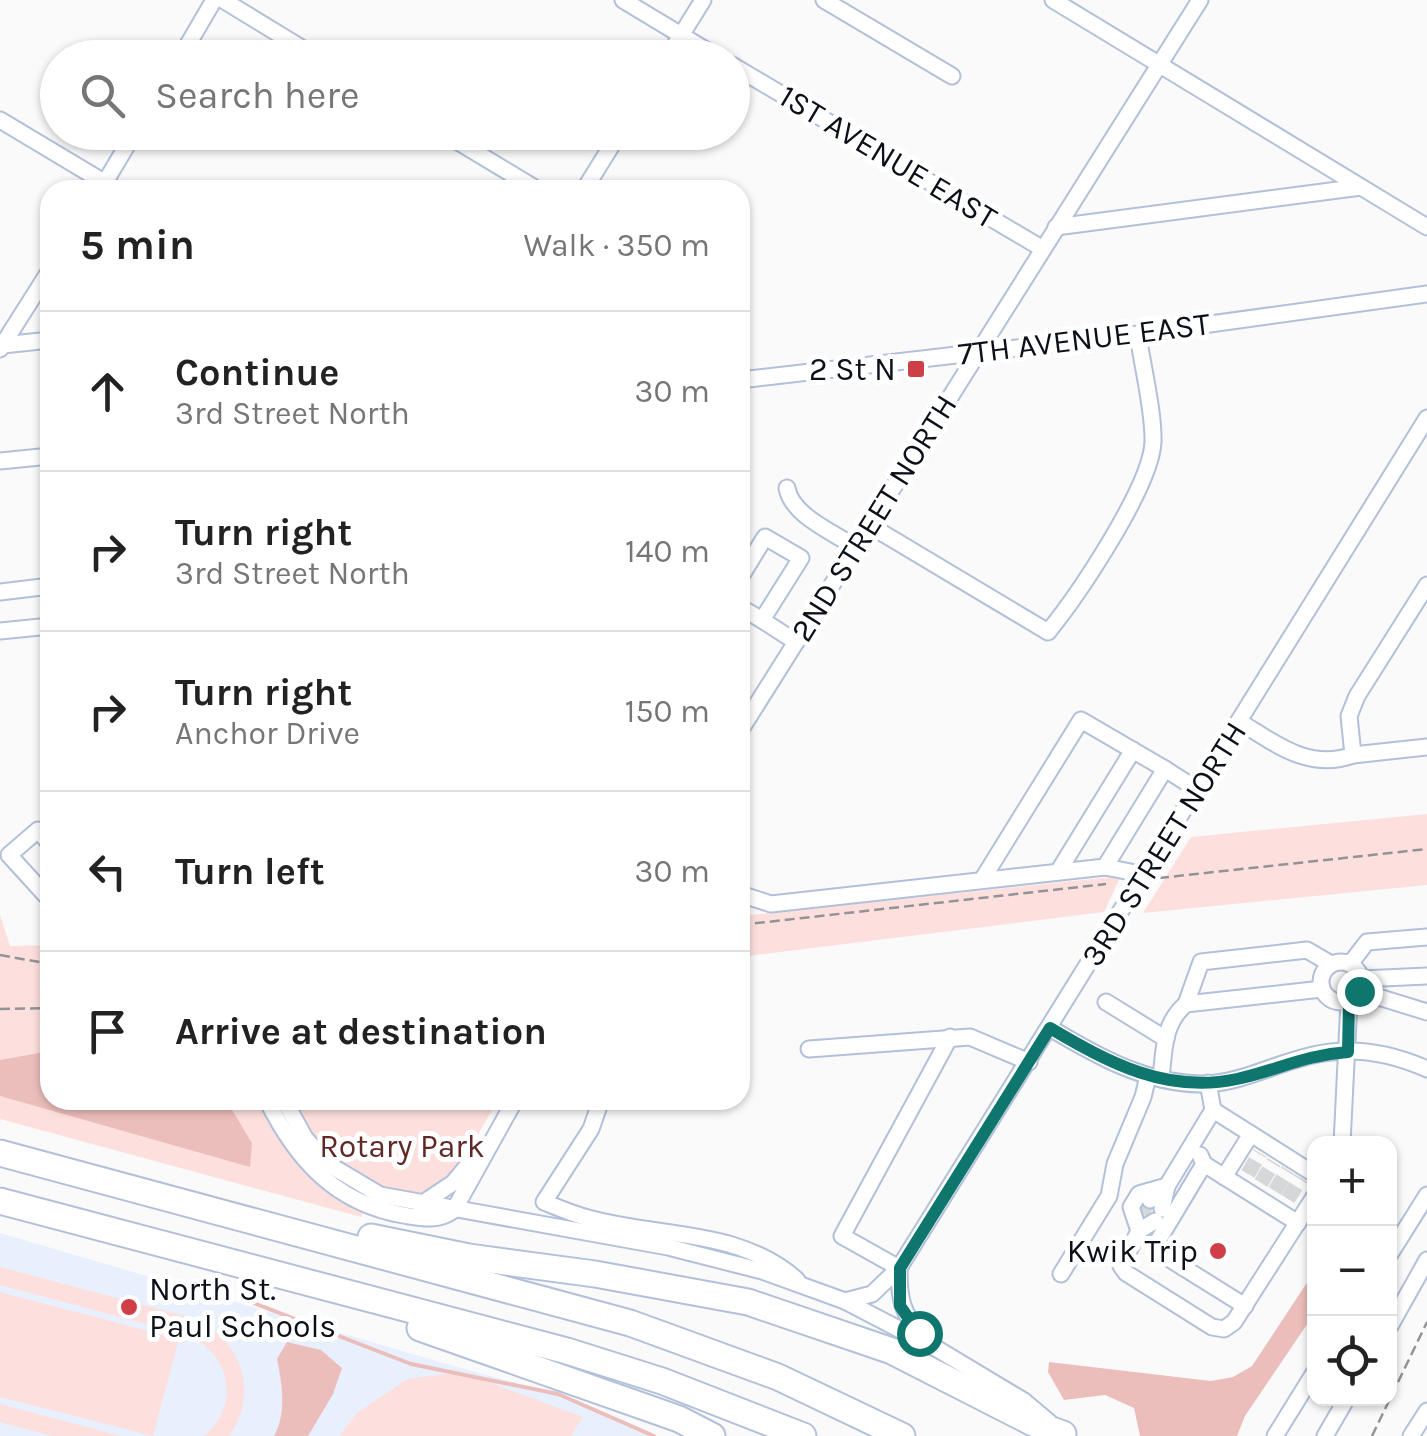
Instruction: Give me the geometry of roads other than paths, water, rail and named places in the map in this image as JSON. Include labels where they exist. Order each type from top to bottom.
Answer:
[{"type":"highway","points":[[0,1152],[660,1333],[778,1377],[902,1436]]},
{"type":"highway","points":[[0,1200],[620,1367],[803,1436]]},
{"type":"highway","points":[[256,1223],[350,1232],[469,1257],[595,1274],[748,1302],[892,1350],[1033,1423],[1065,1435]]},
{"type":"highway","points":[[246,1266],[679,1419],[712,1436]]},
{"type":"street","points":[[191,40],[214,0]]},
{"type":"street","points":[[224,0],[289,40]]},
{"type":"street","points":[[623,0],[689,40]]},
{"type":"street","points":[[678,40],[704,0]]},
{"type":"street","points":[[824,0],[952,76]]},
{"type":"street","points":[[1053,0],[1427,227]]},
{"type":"street","name":"2ND STREET NORTH","points":[[750,716],[1200,0]]},
{"type":"street","name":"1ST AVENUE EAST","points":[[750,76],[1043,248]]},
{"type":"street","points":[[0,120],[40,145]]},
{"type":"street","points":[[47,150],[94,180]]},
{"type":"street","points":[[111,180],[126,150]]},
{"type":"street","points":[[472,150],[521,180]]},
{"type":"street","points":[[590,180],[609,150]]},
{"type":"street","points":[[1056,227],[1361,187]]},
{"type":"street","points":[[1,347],[40,286]]},
{"type":"street","name":"7TH AVENUE EAST","points":[[750,379],[1138,334],[1427,294]]},
{"type":"street","points":[[869,525],[1048,632],[1082,590],[1139,486],[1153,444],[1138,334]]},
{"type":"street","points":[[1,347],[40,341]]},
{"type":"street","name":"3RD STREET NORTH","points":[[845,1301],[872,1294],[900,1268],[1427,418]]},
{"type":"street","points":[[0,461],[40,457]]},
{"type":"street","points":[[787,488],[789,498],[800,511],[855,546]]},
{"type":"street","points":[[750,562],[765,537],[801,558],[762,620]]},
{"type":"street","points":[[1353,755],[1349,716],[1357,696],[1427,585]]},
{"type":"street","points":[[0,592],[40,587]]},
{"type":"street","points":[[750,613],[796,642]]},
{"type":"street","points":[[0,630],[40,627]]},
{"type":"street","points":[[982,880],[1081,720],[1198,790]]},
{"type":"street","points":[[1240,722],[1311,760],[1339,760],[1427,747]]},
{"type":"street","points":[[1058,872],[1133,750]]},
{"type":"street","points":[[1105,866],[1164,768]]},
{"type":"street","points":[[40,832],[38,830],[10,855],[40,889]]},
{"type":"street","points":[[750,897],[771,904],[1105,866],[1145,877]]},
{"type":"street","points":[[1350,964],[1367,942],[1427,937]]},
{"type":"street","points":[[1061,1274],[1109,1196],[1114,1164],[1155,1078],[1175,1013],[1186,1004],[1201,962],[1307,950],[1331,964],[1350,964]]},
{"type":"street","points":[[1331,964],[1322,975],[1322,989],[1331,1000],[1356,990],[1427,976]]},
{"type":"street","points":[[1343,1136],[1356,990],[1350,964]]},
{"type":"street","points":[[1186,1004],[1322,989]]},
{"type":"street","points":[[1356,990],[1427,1012]]},
{"type":"street","points":[[1106,1002],[1166,1039]]},
{"type":"street","points":[[1050,1028],[1104,1059],[1155,1078],[1208,1083],[1239,1078],[1314,1054],[1348,1052],[1376,1052],[1427,1069]]},
{"type":"street","points":[[809,1049],[950,1038],[984,1040],[1029,1062]]},
{"type":"street","points":[[939,1350],[908,1320],[900,1306],[900,1268],[842,1236],[950,1038]]},
{"type":"street","points":[[1208,1083],[1213,1110],[1122,1258],[1121,1266],[1126,1273],[1212,1327],[1224,1329],[1234,1322],[1307,1208]]},
{"type":"street","points":[[273,1110],[299,1155],[339,1190],[376,1208],[428,1219],[454,1210],[509,1110]]},
{"type":"street","points":[[290,1110],[305,1138],[328,1164],[362,1188],[420,1205],[668,1247],[762,1270],[845,1301],[939,1350],[1024,1401],[1065,1435]]},
{"type":"street","points":[[598,1110],[591,1130],[544,1202],[590,1219],[748,1248],[776,1262],[803,1285]]},
{"type":"street","points":[[1213,1110],[1287,1163]]},
{"type":"street","points":[[1224,1176],[1250,1134]]},
{"type":"street","points":[[420,1205],[452,1183],[493,1136]]},
{"type":"street","points":[[1193,1142],[1204,1164],[1264,1193],[1298,1223]]},
{"type":"street","points":[[1204,1164],[1156,1244],[1160,1252],[1244,1306]]},
{"type":"street","points":[[1139,1231],[1131,1207],[1139,1194],[1167,1186]]},
{"type":"street","points":[[1397,1243],[1427,1195]]},
{"type":"street","points":[[1396,1316],[1427,1260]]},
{"type":"street","points":[[1410,1292],[1427,1289]]},
{"type":"street","points":[[1275,1436],[1307,1385]]},
{"type":"street","points":[[1324,1436],[1342,1406]]},
{"type":"street","points":[[1411,1436],[1427,1411]]},
{"type":"waterway","points":[[241,1298],[411,1364],[558,1394],[654,1436]]},
{"type":"tunnel","points":[[1248,1174],[1260,1153]]},
{"type":"tunnel","points":[[1261,1183],[1274,1162]]},
{"type":"tunnel","points":[[1275,1191],[1288,1170]]},
{"type":"tunnel","points":[[1288,1199],[1301,1178]]},
{"type":"tunnel","points":[[1141,1213],[1150,1200]]},
{"type":"place","name":"2 St N","points":[[916,369]]},
{"type":"place","name":"Kwik Trip","points":[[1218,1251]]},
{"type":"place","name":"North St. Paul Schools","points":[[129,1307]]},
{"type":"park label","name":"Rotary Park","points":[[402,1146]]}]
